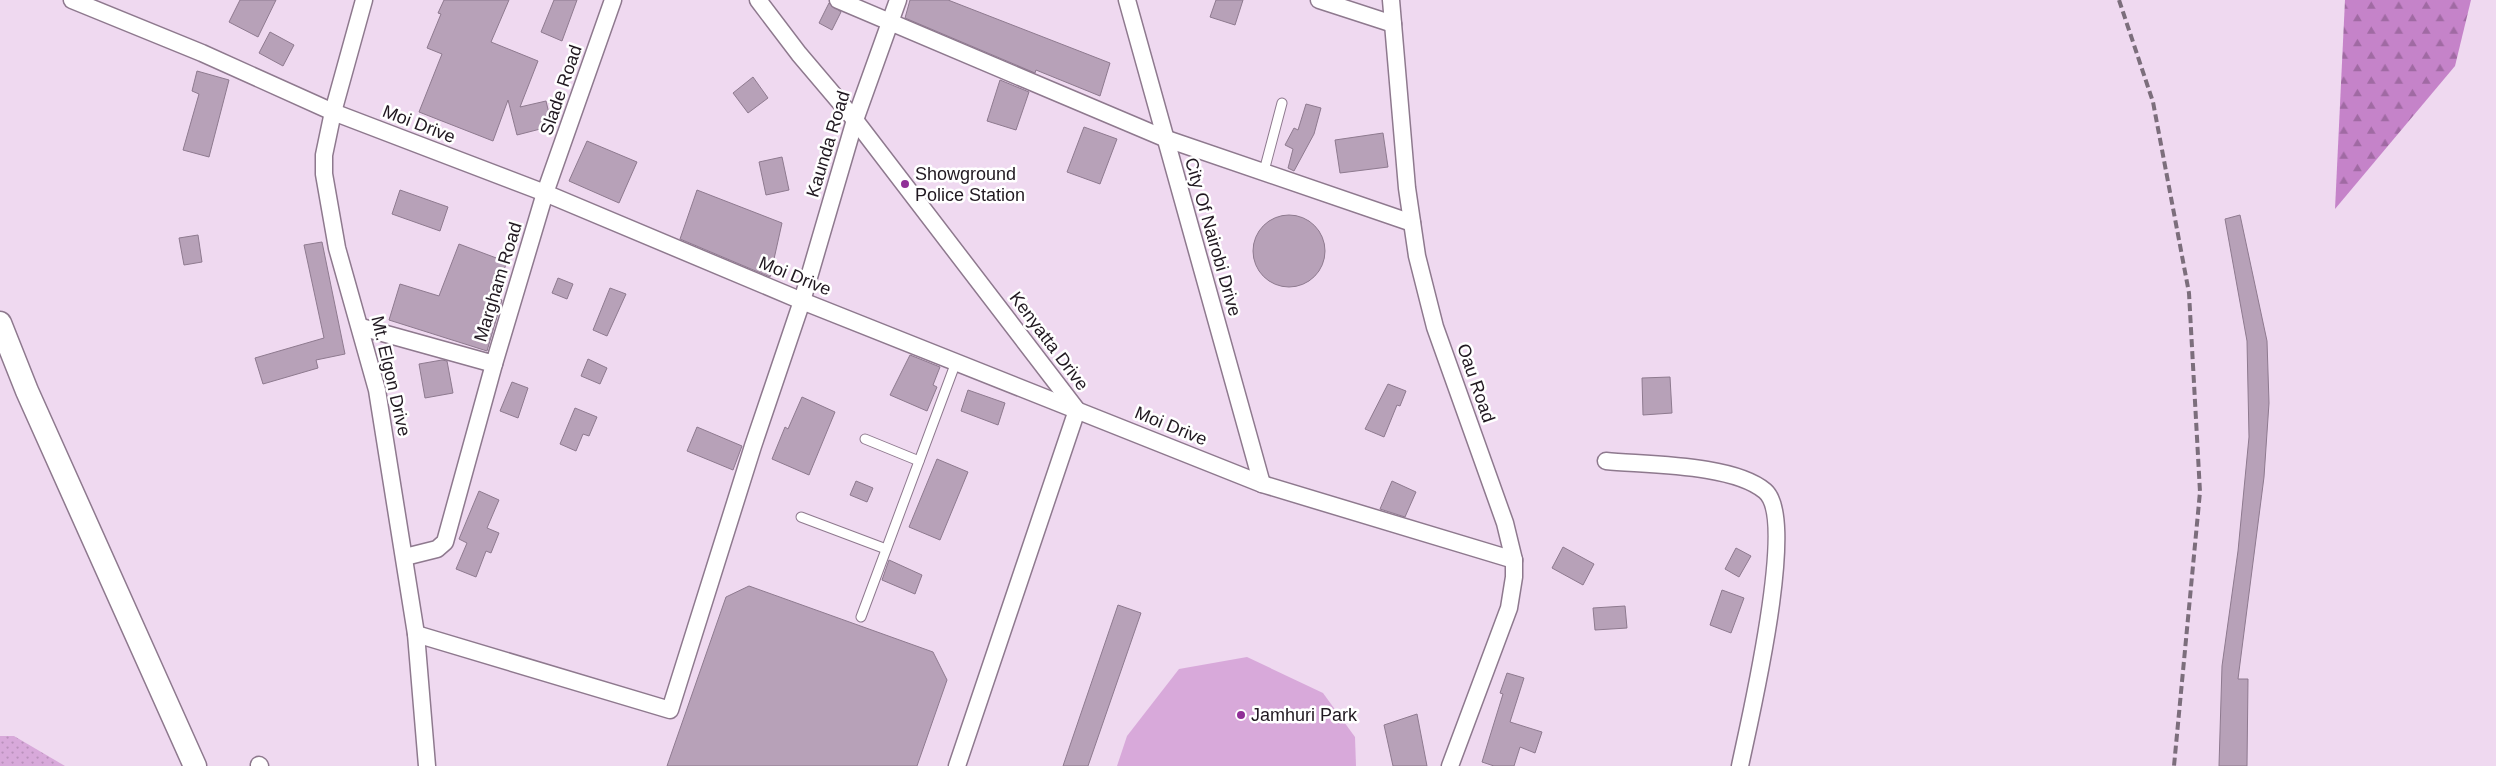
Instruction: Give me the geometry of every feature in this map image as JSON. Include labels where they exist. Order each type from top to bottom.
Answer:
[{"type":"street","name":"Moi Drive","points":[[72,0],[202,54],[333,112],[545,193],[802,301],[1262,484],[1514,560]]},
{"type":"street","name":"Mt. Elgon Drive","points":[[364,0],[333,112],[324,155],[324,174],[337,248],[361,327],[377,390],[416,634],[427,766]]},
{"type":"street","name":"Slade Road","points":[[545,193],[614,0]]},
{"type":"street","name":"Kenyatta Drive","points":[[758,0],[799,54],[855,120],[1077,410],[957,766]]},
{"type":"street","points":[[838,0],[1164,138],[1412,223]]},
{"type":"street","name":"Kaunda Road","points":[[416,634],[670,710],[753,446],[802,301],[855,120],[898,0]]},
{"type":"street","name":"City Of Nairobi Drive","points":[[1127,0],[1262,484]]},
{"type":"street","points":[[1319,0],[1393,24]]},
{"type":"street","name":"Oau Road","points":[[1391,0],[1416,256],[1435,327],[1505,523],[1514,560],[1514,577],[1509,608],[1450,766]]},
{"type":"street","name":"Margham Road","points":[[361,327],[494,364],[545,193]]},
{"type":"street","points":[[0,323],[27,391],[195,766]]},
{"type":"street","points":[[404,557],[437,549],[445,542],[494,364]]},
{"type":"street","points":[[1606,461],[1719,471],[1742,476],[1767,492],[1772,501],[1777,526],[1771,603],[1754,708],[1740,766]]},
{"type":"lane","points":[[1264,171],[1282,103]]},
{"type":"lane","points":[[861,617],[956,362]]},
{"type":"lane","points":[[865,439],[919,461]]},
{"type":"lane","points":[[801,516],[886,549]]},
{"type":"green space","points":[[2345,0],[2471,0],[2455,66],[2335,209]]},
{"type":"shaded area","name":"Jamhuri Park","points":[[1247,657],[1323,693],[1355,737],[1356,766],[1117,766],[1127,736],[1179,669]]},
{"type":"shaded area","points":[[0,736],[14,736],[65,766],[0,766]]},
{"type":"building","points":[[240,0],[276,0],[258,37],[229,22]]},
{"type":"building","points":[[444,0],[509,0],[491,42],[538,61],[520,107],[546,101],[552,126],[517,135],[508,100],[493,141],[419,112],[442,54],[427,48],[441,14],[438,13]]},
{"type":"building","points":[[554,0],[577,0],[562,41],[541,32]]},
{"type":"building","points":[[910,0],[948,0],[1110,63],[1100,96],[1036,70],[1035,73],[905,18]]},
{"type":"building","points":[[1216,0],[1243,0],[1235,25],[1210,17]]},
{"type":"building","points":[[829,3],[841,12],[832,30],[819,23]]},
{"type":"building","points":[[270,32],[294,45],[283,66],[259,53]]},
{"type":"building","points":[[197,71],[229,80],[209,157],[183,150],[199,94],[192,91]]},
{"type":"building","points":[[753,77],[768,98],[748,113],[733,93]]},
{"type":"building","points":[[1000,80],[1029,92],[1016,130],[987,121]]},
{"type":"building","points":[[1306,104],[1321,108],[1314,134],[1294,171],[1288,168],[1293,149],[1285,145],[1294,128],[1298,130]]},
{"type":"building","points":[[1084,127],[1117,139],[1100,184],[1067,172]]},
{"type":"building","points":[[1383,133],[1388,167],[1340,173],[1335,140]]},
{"type":"building","points":[[587,141],[637,162],[619,203],[569,181]]},
{"type":"building","points":[[782,157],[789,190],[766,195],[759,162]]},
{"type":"building","points":[[400,190],[448,207],[440,231],[392,214]]},
{"type":"building","points":[[697,190],[782,223],[770,277],[680,239]]},
{"type":"building","points":[[1289,215],[1309,221],[1319,231],[1325,251],[1319,271],[1309,281],[1289,287],[1269,281],[1259,271],[1253,251],[1259,231],[1269,221]]},
{"type":"building","points":[[2240,215],[2267,341],[2269,403],[2264,477],[2238,679],[2248,679],[2247,766],[2219,766],[2222,666],[2238,551],[2249,437],[2247,341],[2225,219]]},
{"type":"building","points":[[198,235],[202,262],[184,265],[179,238]]},
{"type":"building","points":[[322,242],[345,354],[316,360],[318,368],[263,384],[255,358],[324,338],[304,245]]},
{"type":"building","points":[[459,244],[507,262],[493,298],[502,300],[487,351],[389,320],[400,284],[439,296]]},
{"type":"building","points":[[558,278],[573,284],[567,299],[552,293]]},
{"type":"building","points":[[610,288],[626,294],[607,336],[593,330]]},
{"type":"building","points":[[910,355],[940,367],[933,385],[937,387],[927,411],[890,395]]},
{"type":"building","points":[[588,359],[607,368],[600,384],[581,376]]},
{"type":"building","points":[[442,360],[447,361],[453,393],[425,398],[419,364]]},
{"type":"building","points":[[1670,377],[1672,413],[1643,415],[1642,378]]},
{"type":"building","points":[[512,382],[528,388],[518,418],[500,411]]},
{"type":"building","points":[[1388,384],[1406,391],[1400,406],[1397,405],[1384,437],[1365,429]]},
{"type":"building","points":[[968,390],[1005,403],[998,425],[961,411]]},
{"type":"building","points":[[802,397],[835,412],[809,475],[772,459],[785,427],[788,429]]},
{"type":"building","points":[[575,408],[597,417],[589,436],[583,434],[576,451],[560,444]]},
{"type":"building","points":[[697,427],[742,446],[733,470],[687,451]]},
{"type":"building","points":[[937,459],[968,472],[940,540],[909,527]]},
{"type":"building","points":[[856,481],[873,488],[867,502],[850,495]]},
{"type":"building","points":[[1392,481],[1416,492],[1405,517],[1380,509]]},
{"type":"building","points":[[479,491],[499,500],[487,528],[499,533],[491,553],[486,551],[476,577],[456,569],[467,543],[459,539]]},
{"type":"building","points":[[1563,547],[1594,564],[1583,585],[1552,568]]},
{"type":"building","points":[[1736,548],[1751,556],[1739,577],[1725,569]]},
{"type":"building","points":[[889,560],[922,575],[915,594],[882,580]]},
{"type":"building","points":[[749,586],[933,652],[947,680],[917,766],[667,766],[726,597]]},
{"type":"building","points":[[1722,590],[1744,598],[1731,633],[1710,625]]},
{"type":"building","points":[[1118,605],[1141,613],[1088,766],[1063,766]]},
{"type":"building","points":[[1625,606],[1627,628],[1595,630],[1593,608]]},
{"type":"building","points":[[1507,673],[1524,678],[1510,722],[1542,732],[1535,753],[1520,747],[1514,766],[1494,766],[1482,762],[1503,694],[1500,693]]},
{"type":"building","points":[[1417,714],[1427,766],[1393,766],[1384,725]]},
{"type":"railway","points":[[2119,0],[2153,102],[2189,293],[2200,492],[2174,766]]},
{"type":"place","name":"Showground Police Station","points":[[905,184]]},
{"type":"place","name":"Jamhuri Park","points":[[1241,715]]}]
